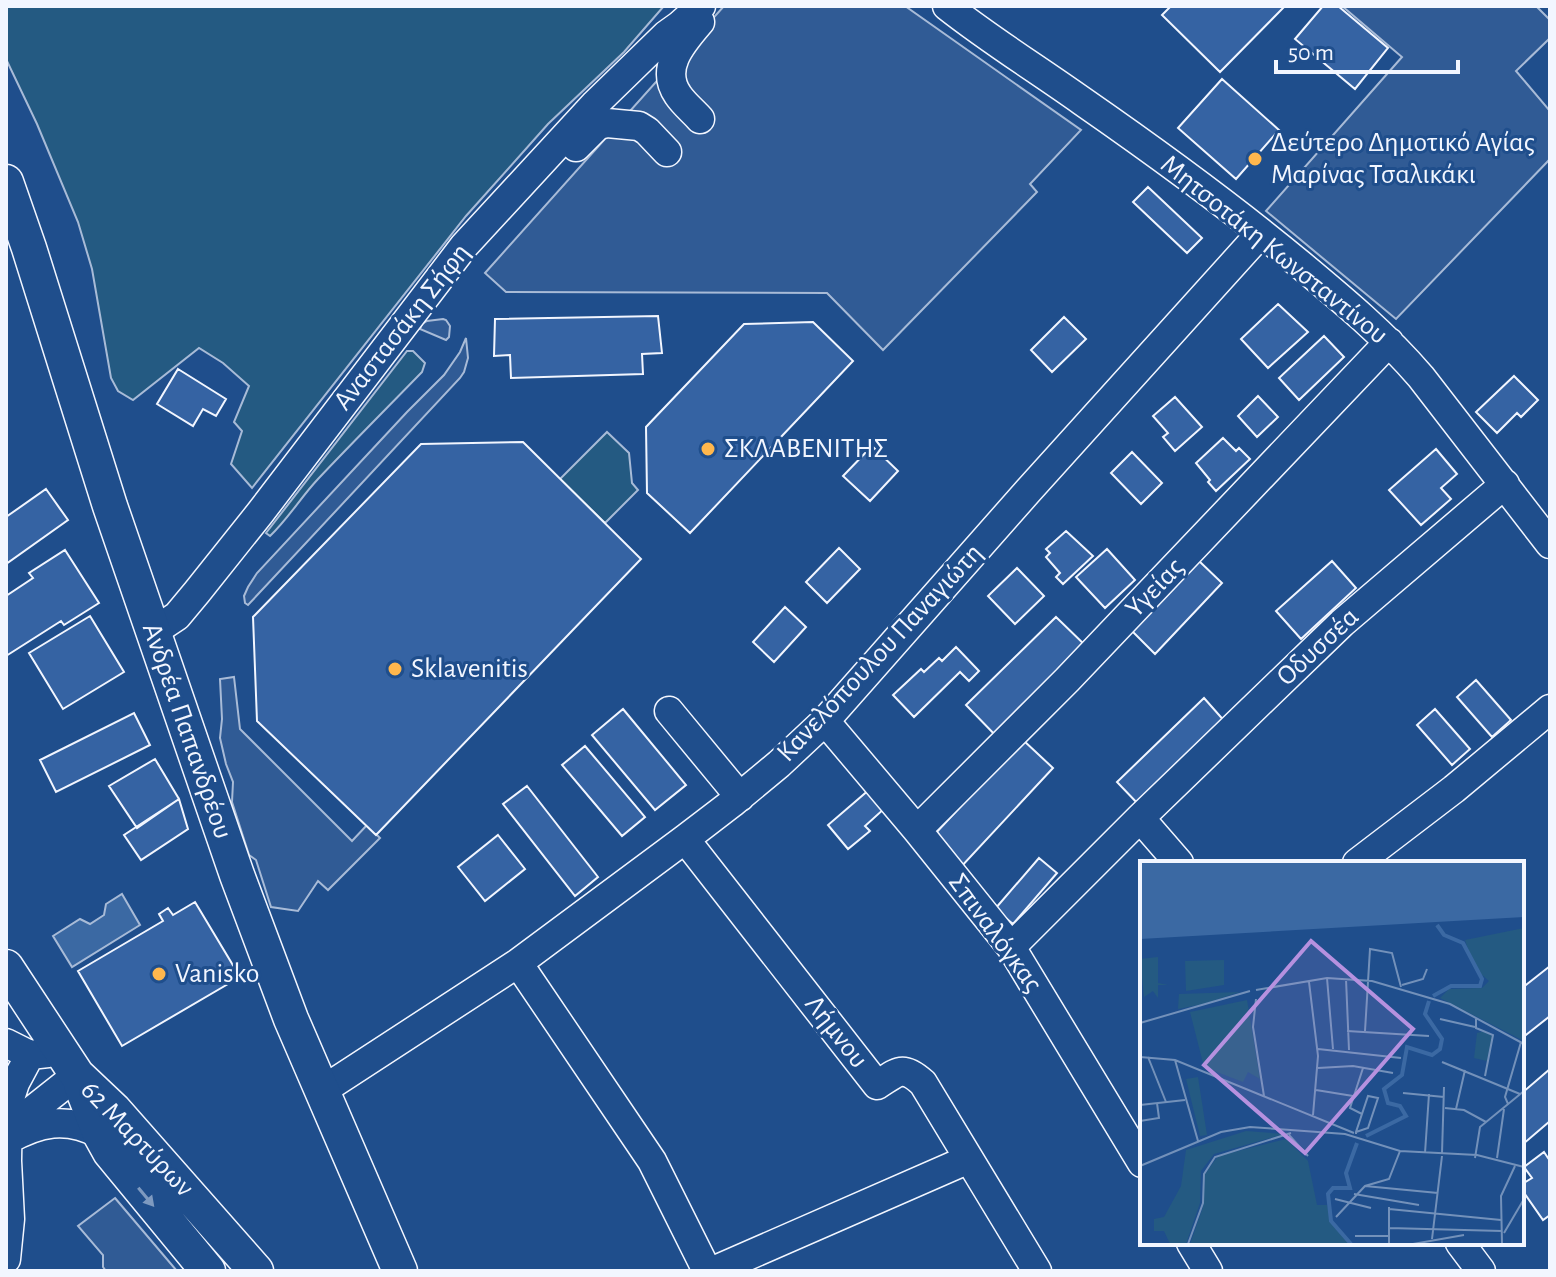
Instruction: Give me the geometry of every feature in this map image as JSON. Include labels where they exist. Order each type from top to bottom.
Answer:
[{"type":"main road","name":"Ανδρέα Παπανδρέου","points":[[6,182],[110,506],[242,888],[291,1019],[399,1270]]},
{"type":"main road","points":[[6,967],[43,1056]]},
{"type":"main road","name":"62 Μαρτύρων","points":[[43,1056],[125,1172],[208,1271]]},
{"type":"main road","name":"62 Μαρτύρων","points":[[43,1056],[114,1110],[256,1271]]},
{"type":"street","points":[[666,35],[680,6]]},
{"type":"street","name":"Μητσοτάκη Κωνσταντίνου","points":[[947,6],[1091,107],[1261,233],[1347,304],[1389,342],[1421,377],[1550,544]]},
{"type":"street","points":[[666,35],[710,7]]},
{"type":"street","points":[[700,119],[678,95],[673,86],[672,72],[673,61],[683,43],[710,7]]},
{"type":"street","name":"Αναστασάκη Σήφη","points":[[153,632],[177,616],[206,581],[464,246],[580,119],[666,35]]},
{"type":"street","points":[[460,277],[598,125],[615,123],[639,126],[667,152]]},
{"type":"street","name":"Κανελόπουλου Παναγιώτη","points":[[323,1090],[518,963],[740,797],[825,721],[1261,233]]},
{"type":"street","name":"Υγείας","points":[[917,830],[1067,680],[1389,342]]},
{"type":"street","name":"Οδυσσέα","points":[[1011,947],[1342,623],[1505,484]]},
{"type":"street","points":[[1360,861],[1454,789],[1550,709]]},
{"type":"street","points":[[669,711],[740,797]]},
{"type":"street","name":"Σπιναλόγκας","points":[[825,721],[1011,947],[1140,1160]]},
{"type":"street","points":[[1140,818],[1177,861]]},
{"type":"street","name":"Λήμνου","points":[[685,839],[877,1085],[897,1073],[911,1072],[923,1083],[1037,1271]]},
{"type":"street","points":[[518,963],[652,1161],[707,1271]]},
{"type":"street","points":[[7,1140],[29,1113],[43,1056]]},
{"type":"street","points":[[6,1259],[10,1219],[8,1104],[15,1083],[43,1056]]},
{"type":"street","points":[[7,1140],[27,1129],[48,1124],[73,1123],[100,1134]]},
{"type":"street","points":[[713,1271],[969,1159]]},
{"type":"street","points":[[1192,1245],[1208,1271]]},
{"type":"street","points":[[1462,1245],[1481,1271]]},
{"type":"shaded area","points":[[6,6],[664,6],[624,52],[548,124],[466,216],[252,488],[231,464],[242,431],[234,422],[249,386],[223,363],[199,348],[133,400],[118,391],[111,378],[92,269],[78,222],[6,59]]},
{"type":"shaded area","points":[[724,6],[905,6],[1081,130],[1030,184],[1037,192],[883,350],[827,293],[506,292],[485,273]]},
{"type":"shaded area","points":[[1342,6],[1536,6],[1550,20],[1550,38],[1516,71],[1550,111],[1550,159],[1396,319],[1266,211],[1402,57]]},
{"type":"shaded area","points":[[443,319],[450,326],[446,340],[420,329],[427,321]]},
{"type":"shaded area","points":[[466,338],[468,358],[460,378],[248,605],[245,603],[244,596],[257,573],[444,375]]},
{"type":"shaded area","points":[[407,351],[413,351],[425,363],[422,372],[318,479],[277,529],[270,536],[266,533]]},
{"type":"shaded area","points":[[607,432],[629,453],[632,483],[638,490],[605,523],[560,479]]},
{"type":"shaded area","points":[[234,677],[240,729],[352,841],[367,825],[380,838],[328,890],[318,881],[298,911],[271,907],[256,860],[249,855],[232,802],[233,782],[220,738],[220,679]]},
{"type":"shaded area","points":[[122,894],[140,925],[72,967],[53,936],[80,919],[90,924],[104,915],[106,904]]},
{"type":"shaded area","points":[[115,1198],[177,1271],[106,1271],[103,1255],[78,1226]]},
{"type":"building","points":[[1171,6],[1285,6],[1220,72],[1162,15]]},
{"type":"building","points":[[1323,6],[1338,6],[1388,48],[1355,89],[1295,39]]},
{"type":"building","points":[[1222,79],[1279,130],[1236,179],[1178,128]]},
{"type":"building","points":[[1148,187],[1202,238],[1187,253],[1133,202]]},
{"type":"building","points":[[1278,304],[1308,332],[1268,368],[1241,339]]},
{"type":"building","points":[[658,316],[662,353],[642,354],[643,374],[511,378],[510,355],[494,356],[495,319]]},
{"type":"building","points":[[1064,317],[1086,339],[1052,372],[1031,350]]},
{"type":"building","name":"ΣΚΛΑΒΕΝΙΤΗΣ","points":[[813,322],[853,361],[690,533],[647,493],[646,427],[744,324]]},
{"type":"building","points":[[1324,336],[1344,357],[1299,400],[1279,378]]},
{"type":"building","points":[[178,369],[226,399],[216,416],[203,409],[193,426],[157,404]]},
{"type":"building","points":[[1514,376],[1538,400],[1521,417],[1517,413],[1497,433],[1476,412]]},
{"type":"building","points":[[1258,396],[1278,417],[1257,437],[1238,416]]},
{"type":"building","points":[[1175,397],[1202,427],[1175,451],[1163,437],[1168,433],[1153,416]]},
{"type":"building","points":[[1223,438],[1250,459],[1216,491],[1196,463]]},
{"type":"building","name":"Sklavenitis","points":[[523,442],[641,559],[376,835],[257,721],[253,617],[421,444]]},
{"type":"building","points":[[872,446],[898,471],[870,501],[843,476]]},
{"type":"building","points":[[1436,449],[1457,474],[1441,488],[1451,499],[1421,525],[1389,490]]},
{"type":"building","points":[[1132,452],[1162,483],[1141,504],[1111,473]]},
{"type":"building","points":[[46,489],[68,520],[6,564],[6,517]]},
{"type":"building","points":[[1066,531],[1093,556],[1063,584],[1056,577],[1060,573],[1046,557],[1050,553],[1046,549]]},
{"type":"building","points":[[839,548],[860,569],[827,603],[806,582]]},
{"type":"building","points":[[1107,549],[1135,580],[1105,608],[1076,577]]},
{"type":"building","points":[[65,550],[99,603],[64,625],[61,621],[6,656],[6,596],[33,578],[29,573]]},
{"type":"building","points":[[1198,560],[1222,583],[1155,654],[1131,630]]},
{"type":"building","points":[[1332,561],[1356,588],[1301,639],[1276,611]]},
{"type":"building","points":[[1017,568],[1044,596],[1015,624],[988,596]]},
{"type":"building","points":[[785,607],[806,627],[774,662],[753,642]]},
{"type":"building","points":[[90,616],[124,672],[63,709],[29,653]]},
{"type":"building","points":[[1056,617],[1088,648],[999,739],[966,705]]},
{"type":"building","points":[[956,647],[979,671],[969,681],[960,672],[914,717],[893,695],[921,669],[924,672],[939,658],[942,661]]},
{"type":"building","points":[[1476,680],[1511,720],[1492,737],[1457,697]]},
{"type":"building","points":[[1204,698],[1227,724],[1141,807],[1117,782]]},
{"type":"building","points":[[623,709],[686,785],[655,810],[592,735]]},
{"type":"building","points":[[1435,709],[1470,749],[1452,765],[1417,725]]},
{"type":"building","points":[[134,713],[150,745],[56,792],[40,760]]},
{"type":"building","points":[[1023,740],[1053,768],[960,868],[933,836]]},
{"type":"building","points":[[585,746],[645,817],[622,836],[562,765]]},
{"type":"building","points":[[155,759],[179,799],[137,828],[109,786]]},
{"type":"building","points":[[527,786],[598,877],[575,896],[503,804]]},
{"type":"building","points":[[870,789],[885,808],[865,826],[870,831],[848,849],[828,825]]},
{"type":"building","points":[[179,799],[188,829],[141,860],[124,835]]},
{"type":"building","points":[[498,835],[525,869],[485,901],[458,867]]},
{"type":"building","points":[[1039,858],[1057,873],[1013,924],[995,909]]},
{"type":"building","name":"Vanisko","points":[[195,902],[240,977],[122,1046],[78,971],[163,921],[159,914],[168,908],[173,915]]},
{"type":"building","points":[[1550,966],[1550,1016],[1524,1036],[1524,986]]},
{"type":"building","points":[[1550,1069],[1550,1121],[1524,1143],[1524,1091]]},
{"type":"building","points":[[1544,1152],[1550,1161],[1550,1215],[1543,1220],[1524,1193],[1524,1183],[1532,1178],[1524,1167]]},
{"type":"place","name":"Δεύτερο Δημοτικό Αγίας Μαρίνας Τσαλικάκι","points":[[1255,159]]},
{"type":"place","name":"ΣΚΛΑΒΕΝΙΤΗΣ","points":[[708,449]]},
{"type":"place","name":"Sklavenitis","points":[[395,669]]},
{"type":"place","name":"Vanisko","points":[[159,974]]}]
